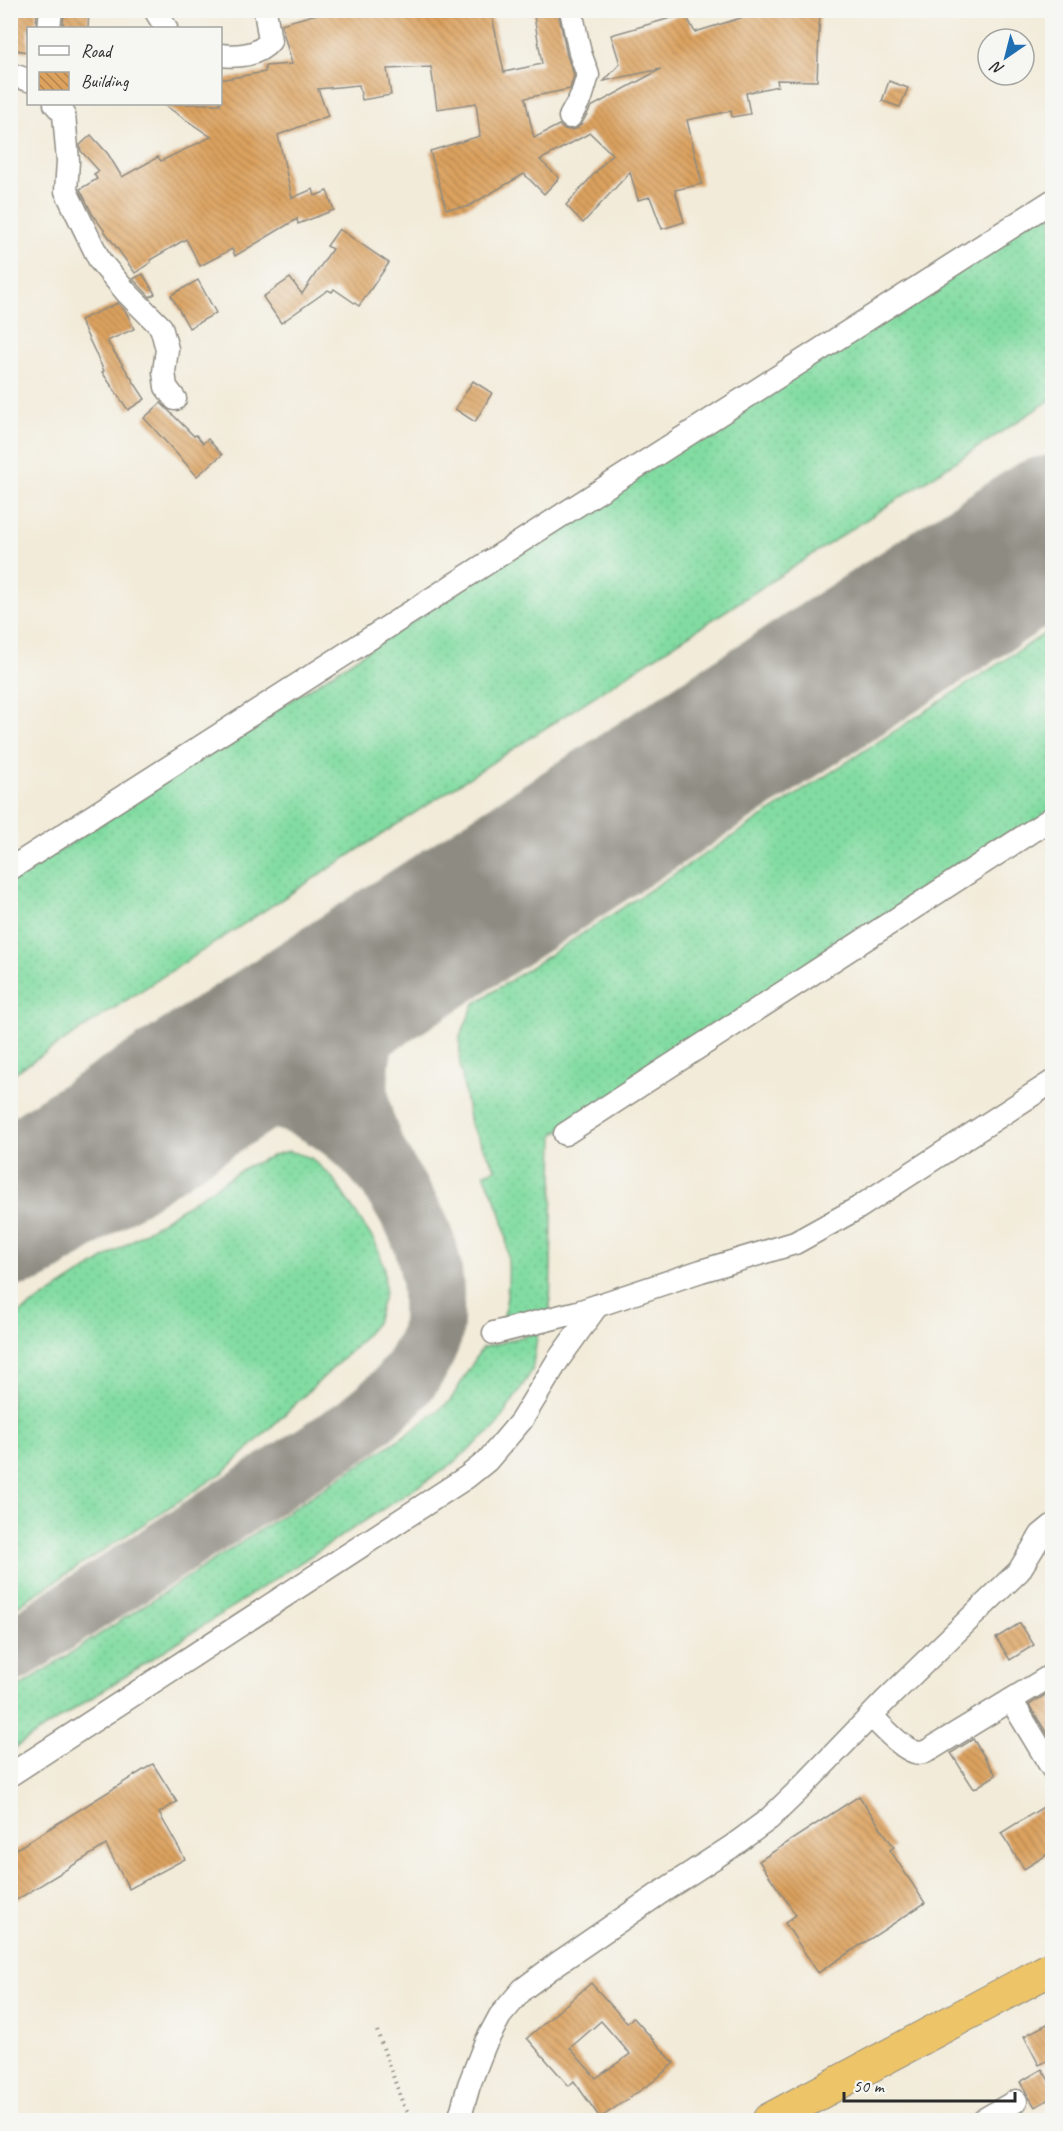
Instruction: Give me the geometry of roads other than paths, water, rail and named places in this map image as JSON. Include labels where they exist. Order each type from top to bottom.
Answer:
[{"type":"highway","points":[[769,2121],[1053,1968]]},
{"type":"street","points":[[49,27],[51,10]]},
{"type":"street","points":[[155,10],[165,27]]},
{"type":"street","points":[[222,55],[235,57],[264,48],[270,41],[265,10]]},
{"type":"street","points":[[570,117],[582,95],[588,75],[580,53],[571,10]]},
{"type":"street","points":[[10,74],[27,80]]},
{"type":"street","points":[[56,105],[63,114],[69,161],[66,191],[100,261],[127,293],[161,327],[167,349],[165,387],[175,399]]},
{"type":"street","points":[[10,869],[1053,201]]},
{"type":"street","points":[[565,1134],[1053,818]]},
{"type":"street","points":[[494,1333],[597,1306],[795,1243],[858,1208],[1053,1082]]},
{"type":"street","points":[[10,1775],[420,1508],[480,1466],[521,1421],[558,1360],[597,1306]]},
{"type":"street","points":[[459,2121],[469,2085],[485,2044],[500,2016],[524,1989],[558,1963],[769,1820],[1019,1571],[1041,1535],[1053,1526]]},
{"type":"street","points":[[871,1716],[906,1748],[922,1753],[1053,1675]]},
{"type":"street","points":[[1011,1700],[1053,1768]]},
{"type":"street","points":[[982,2121],[1016,2102]]}]
